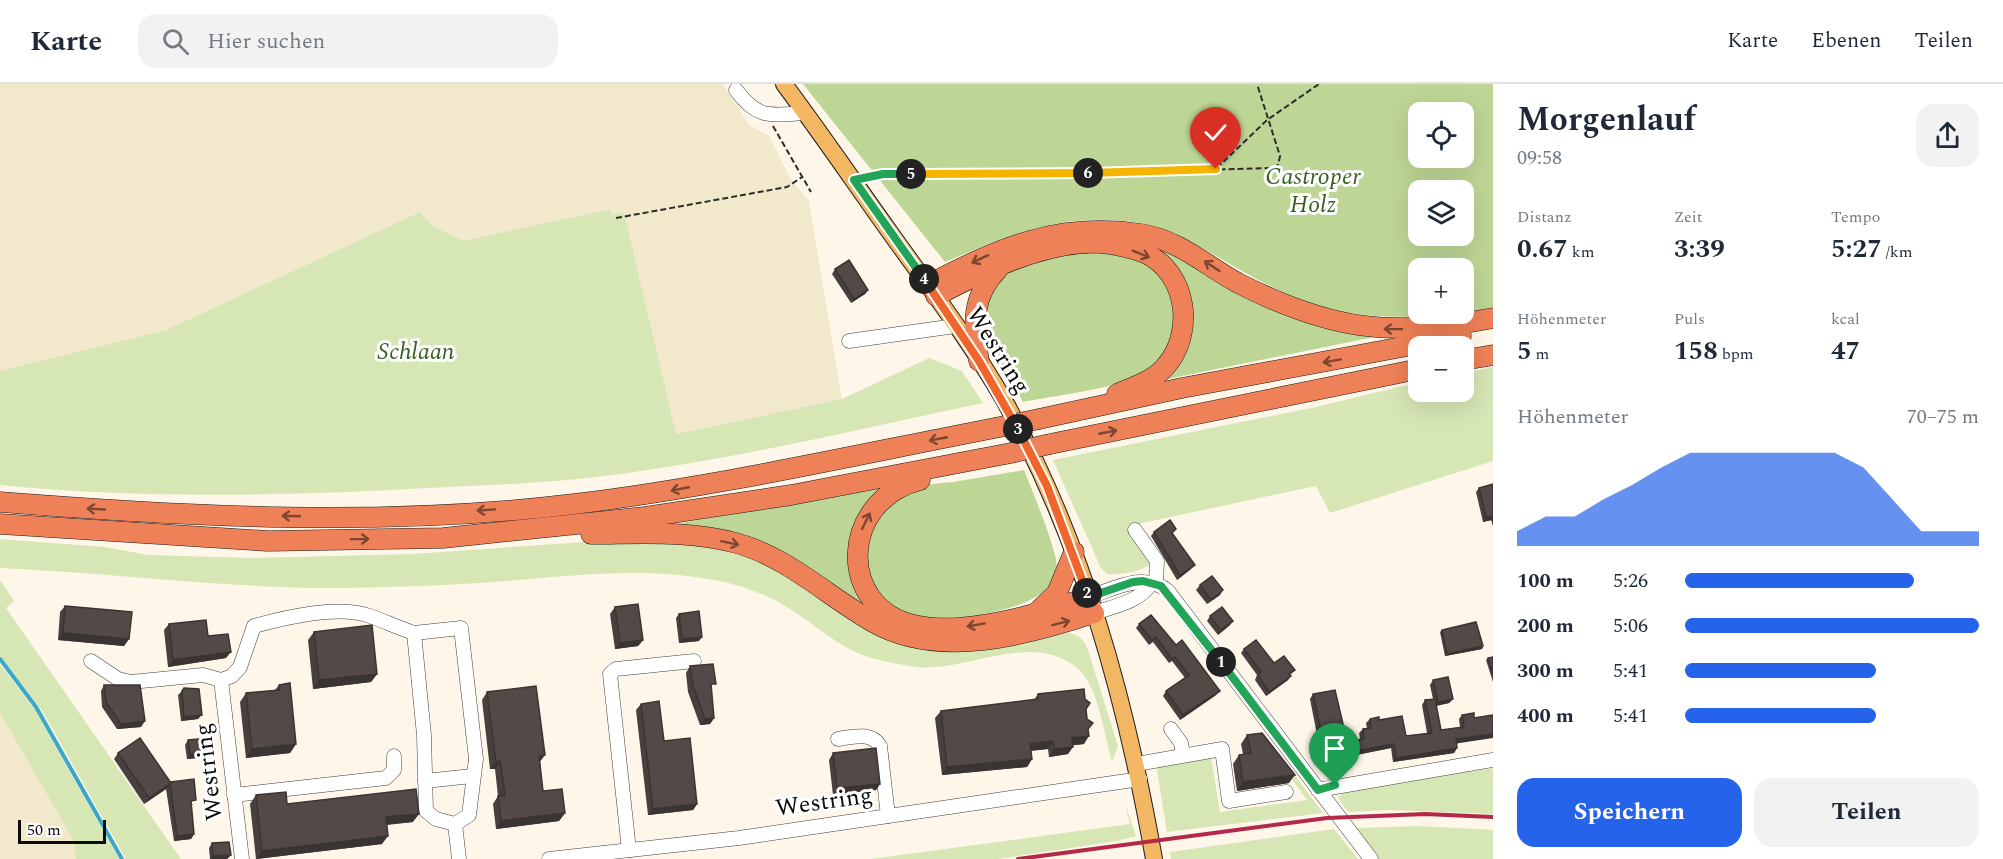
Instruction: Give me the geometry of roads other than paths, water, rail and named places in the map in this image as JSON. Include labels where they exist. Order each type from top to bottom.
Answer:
[{"type":"highway","points":[[932,291],[1006,247],[1035,238],[1082,231],[1109,231],[1142,234],[1169,242],[1236,282],[1285,305],[1329,320],[1383,329],[1417,330],[1493,318]]},
{"type":"highway","points":[[932,291],[1019,258],[1064,246],[1107,244],[1146,254],[1173,280],[1179,293],[1184,320],[1176,353],[1156,376],[1082,410]]},
{"type":"highway","points":[[979,361],[975,334],[976,304],[989,279],[1004,264]]},
{"type":"highway","points":[[0,502],[163,513],[317,517],[422,515],[571,504],[666,491],[996,428],[1182,388],[1493,330]]},
{"type":"highway","points":[[1474,358],[1493,355]]},
{"type":"highway","points":[[483,535],[668,514],[791,495],[967,462],[1408,371]]},
{"type":"highway","points":[[967,462],[943,474],[891,491],[865,519],[860,538],[859,568],[863,582],[878,605],[891,616],[913,625],[963,627],[1092,605]]},
{"type":"highway","points":[[0,524],[268,541],[674,533],[736,543],[779,561],[872,622],[890,631],[926,640],[963,641],[989,638],[1063,623],[1092,605]]},
{"type":"highway","points":[[1033,615],[1057,593],[1074,552]]},
{"type":"main road","name":"Westring","points":[[784,84],[854,180],[979,361],[1003,400],[1047,486],[1074,552],[1124,710],[1139,771],[1154,859]]},
{"type":"street","points":[[736,90],[748,107],[767,116],[805,113]]},
{"type":"street","points":[[849,341],[955,326]]},
{"type":"street","points":[[1135,530],[1157,561],[1154,584]]},
{"type":"street","points":[[1092,605],[1133,582],[1154,584],[1168,591],[1371,859]]},
{"type":"street","points":[[91,662],[118,679],[131,682],[203,675],[221,680],[232,676],[240,667],[254,626],[288,617],[349,612],[370,616],[414,633],[460,628],[476,759],[472,776],[469,815],[455,824],[436,819],[426,811],[424,735],[414,633]]},
{"type":"street","points":[[629,850],[610,674],[616,669],[694,661]]},
{"type":"street","name":"Westring","points":[[221,680],[242,859]]},
{"type":"street","points":[[1171,729],[1181,743],[1183,755]]},
{"type":"street","points":[[838,739],[871,737],[880,746],[888,816]]},
{"type":"street","points":[[1139,771],[1183,755],[1222,749],[1229,801],[1286,792]]},
{"type":"street","points":[[234,795],[386,778],[394,770],[394,756]]},
{"type":"street","points":[[1318,790],[1493,760]]},
{"type":"street","name":"Westring","points":[[549,859],[739,838],[888,816],[1139,771]]},
{"type":"street","points":[[425,781],[472,776]]},
{"type":"street","points":[[455,824],[459,859]]},
{"type":"waterway","points":[[0,659],[36,707],[122,859]]},
{"type":"railway","points":[[1018,859],[1327,818],[1425,814],[1493,817]]},
{"type":"park label","name":"Castroper Holz","points":[[1313,190]]},
{"type":"park label","name":"Schlaan","points":[[416,351]]}]
